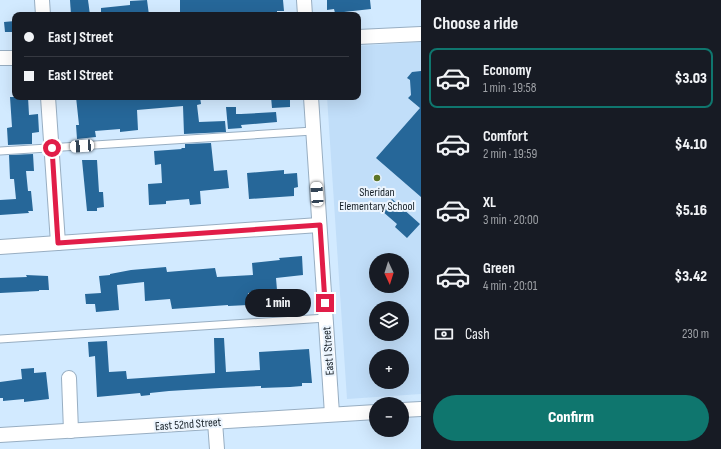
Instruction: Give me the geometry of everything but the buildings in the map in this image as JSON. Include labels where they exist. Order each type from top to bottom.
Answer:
[{"type":"street","points":[[42,0],[43,12]]},
{"type":"street","points":[[304,0],[305,12]]},
{"type":"street","points":[[361,37],[421,34]]},
{"type":"street","points":[[0,58],[12,58]]},
{"type":"street","points":[[48,100],[58,243]]},
{"type":"street","name":"East I Street","points":[[311,100],[332,414]]},
{"type":"street","points":[[0,247],[320,225]]},
{"type":"street","points":[[69,378],[71,431]]},
{"type":"street","points":[[409,410],[421,409]]},
{"type":"street","name":"East 52nd Street","points":[[0,435],[369,412]]},
{"type":"street","points":[[215,422],[217,449]]},
{"type":"lane","points":[[0,151],[313,131]]},
{"type":"lane","points":[[0,339],[326,318]]},
{"type":"shaded area","name":"Sheridan Elementary School","points":[[421,42],[421,394],[347,399],[327,100],[361,100],[361,46]]},
{"type":"place","name":"Sheridan Elementary School","points":[[377,178]]},
{"type":"route","points":[[52,148],[58,243],[320,225],[325,303]]}]
